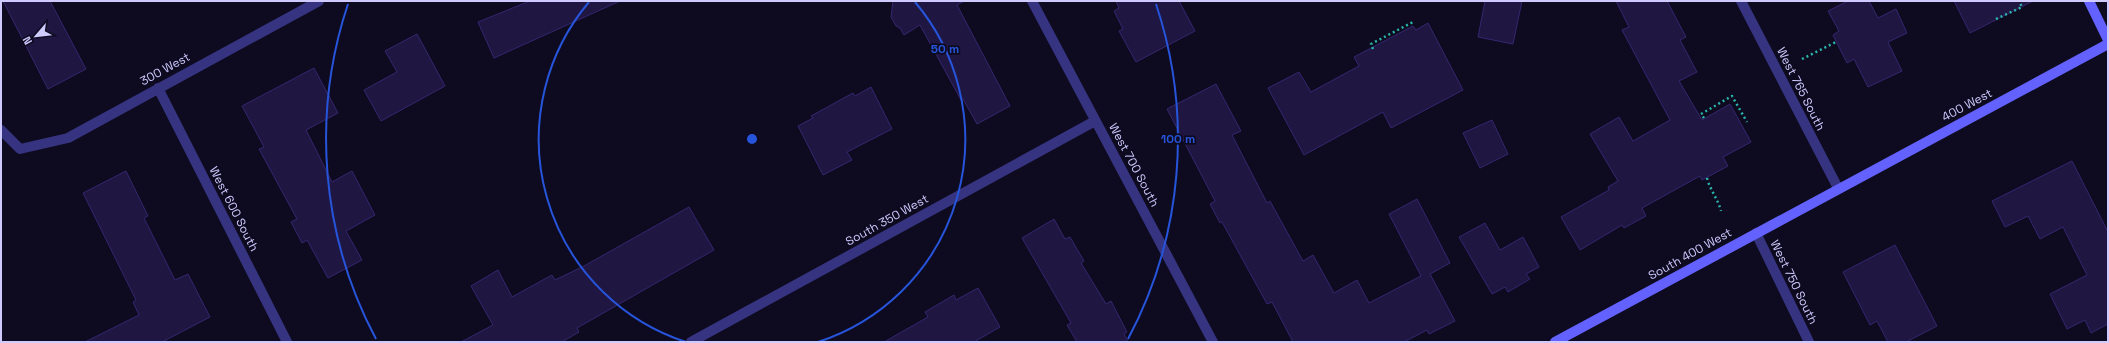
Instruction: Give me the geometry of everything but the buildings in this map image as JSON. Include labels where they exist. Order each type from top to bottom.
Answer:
[{"type":"main road","points":[[2089,1],[2108,40]]},
{"type":"main road","name":"400 West","points":[[1838,188],[2108,44]]},
{"type":"main road","name":"South 400 West","points":[[1555,342],[1838,188]]},
{"type":"street","name":"300 West","points":[[1,130],[20,149],[68,138],[319,1]]},
{"type":"street","name":"West 700 South","points":[[1032,1],[1213,342]]},
{"type":"street","name":"West 765 South","points":[[1741,1],[1838,188]]},
{"type":"street","name":"West 600 South","points":[[158,88],[287,342]]},
{"type":"street","name":"South 350 West","points":[[691,342],[1095,121]]},
{"type":"street","name":"West 750 South","points":[[1756,233],[1809,342]]},
{"type":"path","points":[[1996,19],[2022,7],[2019,1]]},
{"type":"path","points":[[1373,49],[1371,44],[1413,22]]},
{"type":"path","points":[[1802,59],[1836,42]]},
{"type":"path","points":[[1704,118],[1701,114],[1732,96],[1747,122]]},
{"type":"path","points":[[1707,178],[1721,211]]}]
